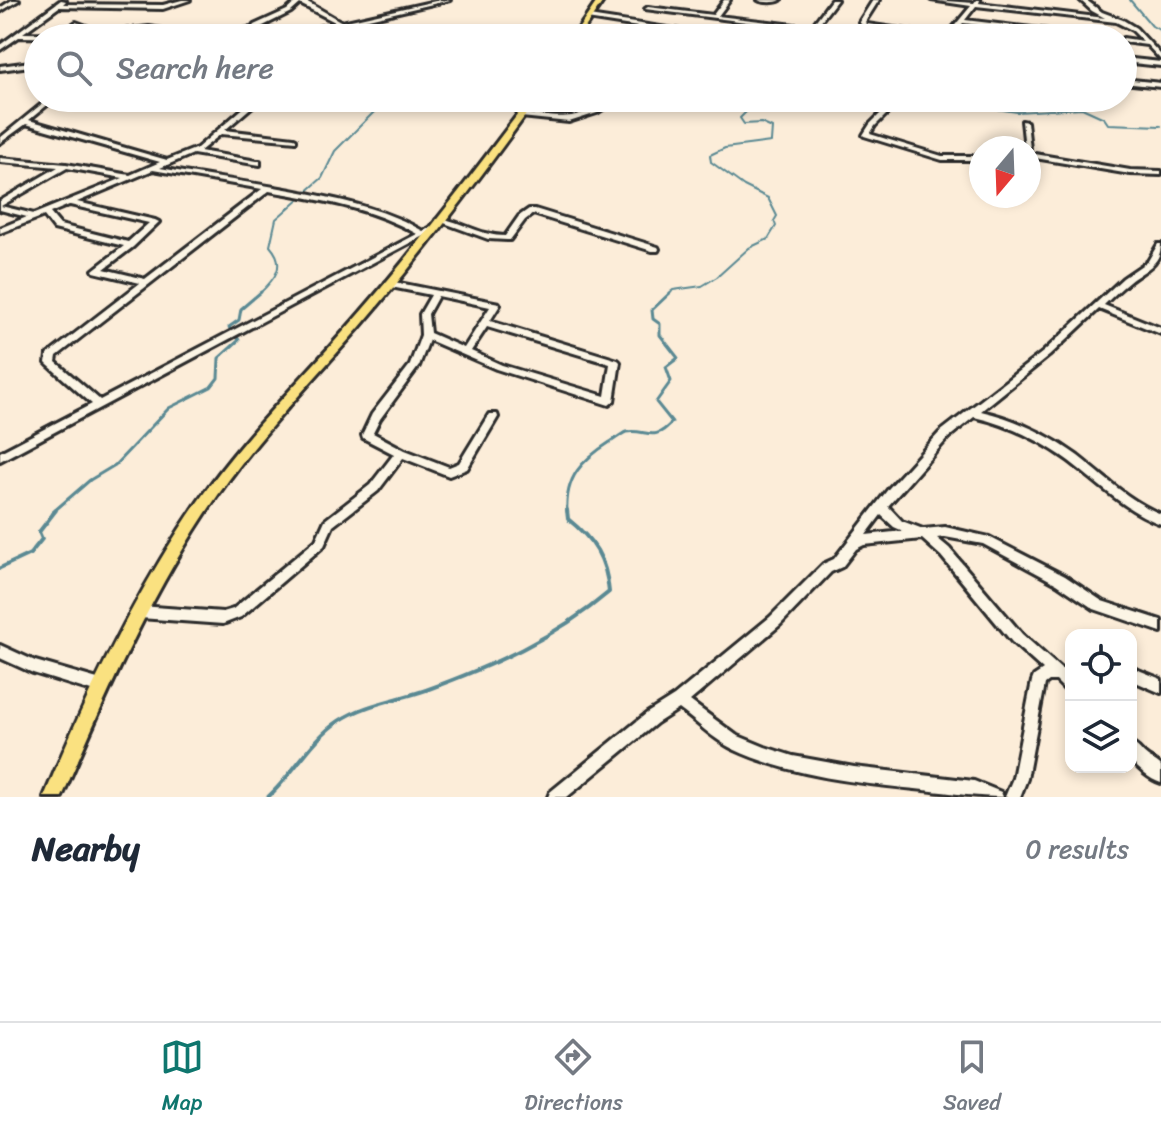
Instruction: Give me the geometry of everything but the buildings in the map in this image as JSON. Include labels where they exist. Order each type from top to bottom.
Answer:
[{"type":"main road","points":[[585,24],[601,0]]},
{"type":"main road","points":[[53,797],[101,687],[140,612],[172,556],[241,453],[389,284],[523,112]]},
{"type":"street","points":[[0,10],[16,0]]},
{"type":"street","points":[[31,24],[64,0]]},
{"type":"street","points":[[58,5],[163,7],[187,0]]},
{"type":"street","points":[[344,24],[447,0]]},
{"type":"street","points":[[715,16],[727,0]]},
{"type":"street","points":[[761,0],[778,0]]},
{"type":"street","points":[[816,24],[834,0]]},
{"type":"street","points":[[864,24],[862,22],[876,0]]},
{"type":"street","points":[[934,0],[1121,21]]},
{"type":"street","points":[[1083,0],[1094,12],[1126,24]]},
{"type":"street","points":[[262,24],[301,1],[334,21],[349,23]]},
{"type":"street","points":[[959,24],[977,3]]},
{"type":"street","points":[[648,9],[775,24]]},
{"type":"street","points":[[589,18],[634,24]]},
{"type":"street","points":[[361,20],[375,24]]},
{"type":"street","points":[[961,21],[985,24]]},
{"type":"street","points":[[756,24],[760,22]]},
{"type":"street","points":[[0,48],[24,29]]},
{"type":"street","points":[[1137,32],[1161,61]]},
{"type":"street","points":[[16,35],[24,35]]},
{"type":"street","points":[[1137,42],[1147,43]]},
{"type":"street","points":[[1137,60],[1161,61]]},
{"type":"street","points":[[0,68],[24,65]]},
{"type":"street","points":[[1137,82],[1161,85]]},
{"type":"street","points":[[1,138],[35,112]]},
{"type":"street","points":[[0,231],[191,152],[243,112]]},
{"type":"street","points":[[521,115],[569,120],[595,112]]},
{"type":"street","points":[[885,112],[866,135],[942,158],[969,158]]},
{"type":"street","points":[[24,121],[167,162]]},
{"type":"street","points":[[1024,122],[1026,136]]},
{"type":"street","points":[[221,132],[294,140]]},
{"type":"street","points":[[191,152],[257,163]]},
{"type":"street","points":[[1041,155],[1130,172],[1161,173]]},
{"type":"street","points":[[0,160],[66,166],[131,177]]},
{"type":"street","points":[[0,206],[66,166]]},
{"type":"street","points":[[154,168],[432,227]]},
{"type":"street","points":[[99,404],[49,359],[266,190]]},
{"type":"street","points":[[70,203],[155,222],[97,270],[148,282]]},
{"type":"street","points":[[0,206],[36,217]]},
{"type":"street","points":[[0,457],[432,227],[455,223],[496,240],[507,238],[522,218],[532,211],[655,249]]},
{"type":"street","points":[[46,213],[57,227],[130,245]]},
{"type":"street","points":[[555,797],[652,718],[679,701],[775,621],[852,546],[881,507],[944,435],[1126,280],[1151,263],[1161,246]]},
{"type":"street","points":[[389,284],[496,305],[465,353]]},
{"type":"street","points":[[436,293],[424,314],[426,335],[414,366],[367,435],[401,453],[449,472],[463,466],[493,417]]},
{"type":"street","points":[[1099,306],[1161,331]]},
{"type":"street","points":[[426,335],[499,367],[609,401],[615,362],[485,323]]},
{"type":"street","points":[[973,413],[1005,420],[1048,441],[1135,507],[1161,519]]},
{"type":"street","points":[[140,612],[223,618],[237,613],[320,543],[329,523],[374,488],[401,453]]},
{"type":"street","points":[[881,507],[898,524],[924,535],[945,552],[1017,638],[1064,675]]},
{"type":"street","points":[[852,546],[862,540],[945,532],[985,540],[1061,580],[1098,605],[1161,626]]},
{"type":"street","points":[[0,651],[33,667],[101,687]]},
{"type":"street","points":[[1012,797],[1020,779],[1039,681],[1046,675],[1064,675]]},
{"type":"street","points":[[1137,676],[1161,686]]},
{"type":"street","points":[[679,701],[735,743],[774,759],[805,767],[974,788],[996,797]]},
{"type":"street","points":[[1137,756],[1161,776]]},
{"type":"waterway","points":[[1130,0],[1152,26],[1161,31]]},
{"type":"waterway","points":[[305,193],[322,178],[335,151],[374,112]]},
{"type":"waterway","points":[[671,292],[702,286],[717,277],[749,248],[768,239],[776,226],[774,221],[777,216],[768,198],[744,186],[711,162],[710,155],[725,148],[771,142],[772,128],[761,123],[744,124],[740,118],[746,112]]},
{"type":"waterway","points":[[1091,112],[1104,118],[1108,124],[1161,126]]},
{"type":"waterway","points":[[261,292],[277,272],[278,259],[270,246],[276,219],[301,197]]},
{"type":"waterway","points":[[231,331],[229,327],[239,320],[241,309],[261,292]]},
{"type":"waterway","points":[[567,510],[572,479],[591,456],[626,432],[654,434],[672,422],[656,402],[671,381],[666,367],[678,358],[660,335],[660,324],[653,319],[652,310],[671,292]]},
{"type":"waterway","points":[[53,512],[90,480],[115,465],[169,408],[211,387],[218,378],[219,358],[239,340],[235,334]]},
{"type":"waterway","points":[[0,568],[30,554],[42,539],[39,532],[56,510]]},
{"type":"waterway","points":[[268,797],[319,738],[339,721],[359,710],[426,690],[499,661],[545,637],[609,592],[602,559],[585,534],[568,519],[567,510]]}]
